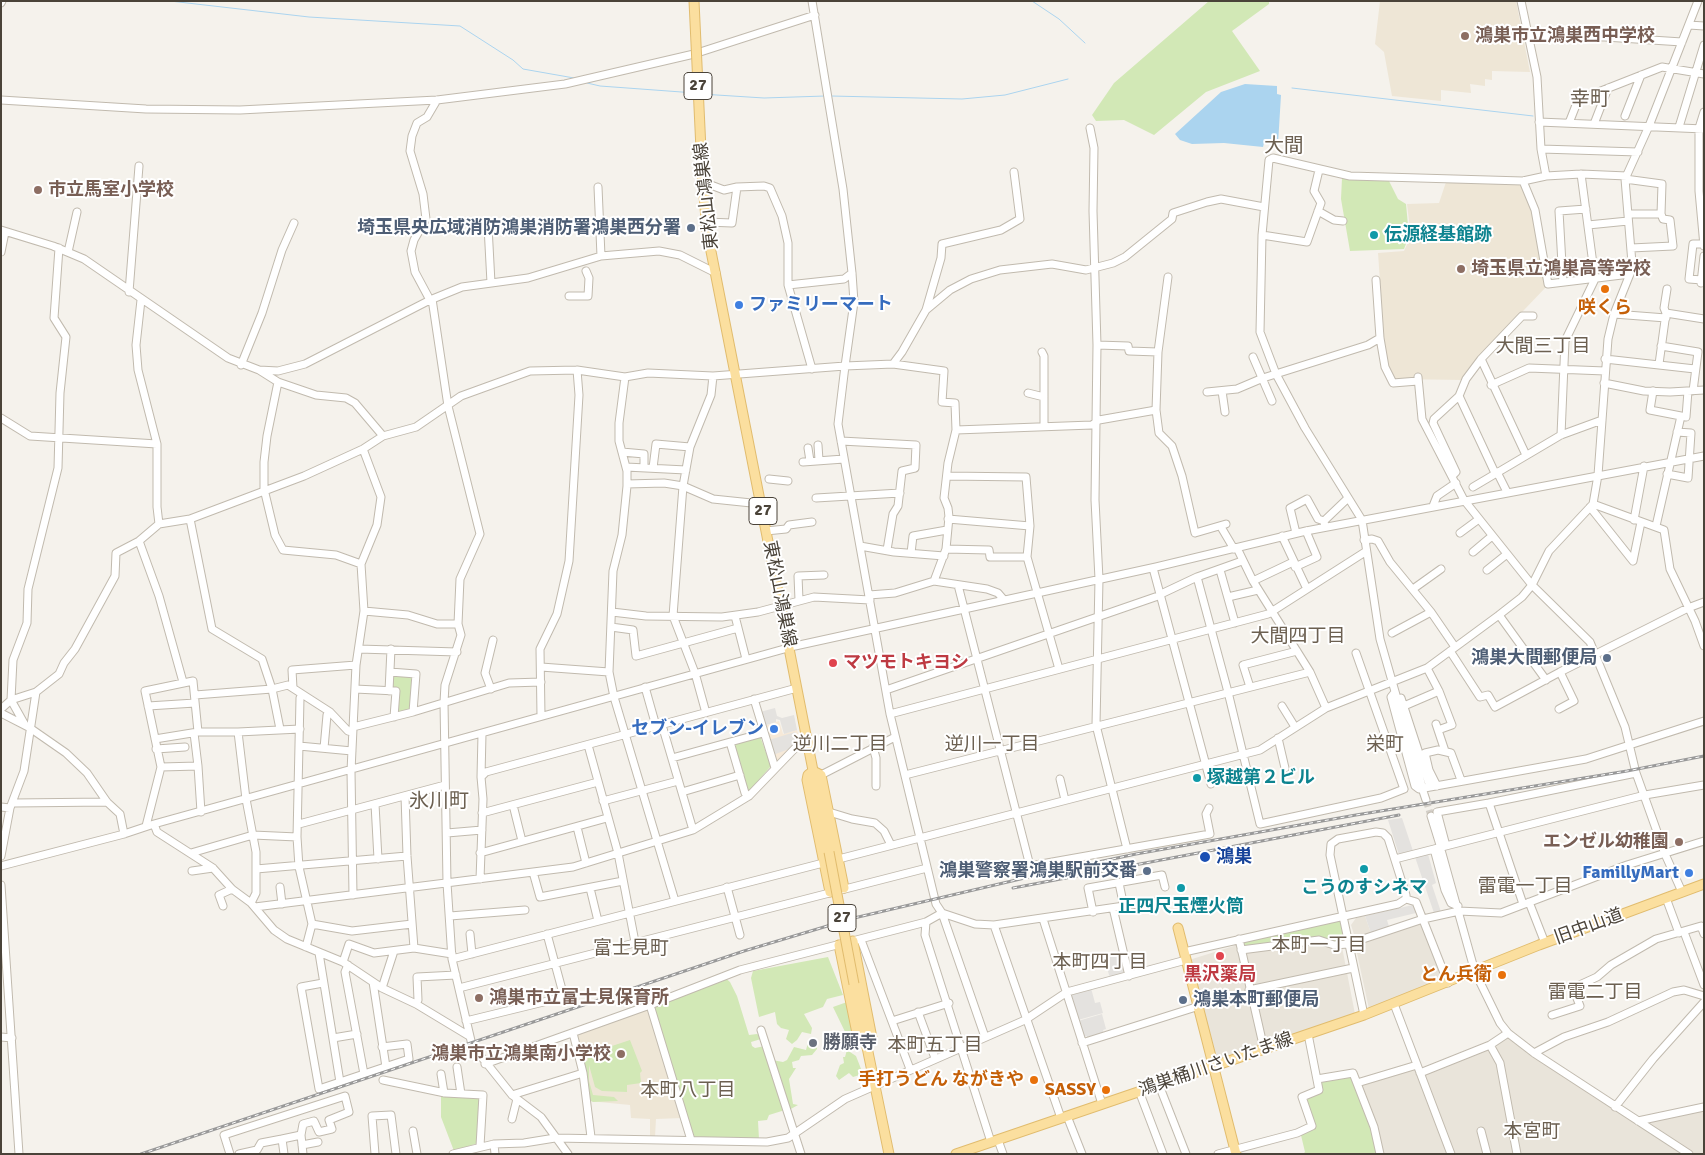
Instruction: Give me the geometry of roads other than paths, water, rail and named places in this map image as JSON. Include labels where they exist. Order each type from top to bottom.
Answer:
[{"type":"main road","name":"東松山鴻巣線","points":[[694,1],[706,222],[780,605],[806,734],[817,773],[829,852],[889,1154]]},
{"type":"main road","points":[[830,892],[807,780],[808,775],[817,773],[829,812],[844,888]]},
{"type":"main road","name":"旧中山道","points":[[1475,972],[1704,884]]},
{"type":"main road","points":[[1178,928],[1196,1007],[1235,1151]]},
{"type":"main road","points":[[839,945],[858,1038],[865,1040],[872,1038],[872,1034],[857,941]]},
{"type":"main road","name":"鴻巣桶川さいたま線","points":[[956,1154],[1364,1015],[1475,972]]},
{"type":"street","points":[[812,1],[843,189],[854,302],[844,366],[838,424],[890,714],[933,895],[942,914],[985,1037]]},
{"type":"street","points":[[1521,1],[1537,77],[1541,149],[1546,176]]},
{"type":"street","points":[[364,1074],[345,972],[349,944],[374,953],[414,948],[452,956],[472,954],[1260,750],[1326,708],[1427,668],[1522,597],[1532,585],[1553,546],[1591,506],[1598,475],[1605,360],[1614,314],[1630,274],[1631,248],[1626,178],[1649,126],[1698,1]]},
{"type":"street","points":[[1,100],[146,109],[240,110],[437,100],[565,84],[694,54],[815,15]]},
{"type":"street","points":[[1689,25],[1704,26]]},
{"type":"street","points":[[1528,36],[1606,37],[1682,42]]},
{"type":"street","points":[[1679,127],[1694,72],[1704,45]]},
{"type":"street","points":[[1569,123],[1578,100],[1662,67],[1704,74]]},
{"type":"street","points":[[1625,116],[1641,75]]},
{"type":"street","points":[[1594,124],[1608,88]]},
{"type":"street","points":[[437,100],[427,117],[417,122],[412,136],[410,151],[423,194],[426,219],[414,240],[411,251],[415,272],[431,300],[448,406],[480,534],[460,579],[458,624],[461,635],[445,684],[444,744],[447,883],[452,956],[469,1036],[485,1064],[514,1097],[541,1117],[568,1154]]},
{"type":"street","points":[[1704,112],[1701,129],[1701,191],[1704,245],[1693,244],[1689,279],[1703,282],[1704,256]]},
{"type":"street","points":[[1539,122],[1701,129]]},
{"type":"street","points":[[1090,128],[1094,148],[1095,500],[1099,579],[1096,725],[1127,849]]},
{"type":"street","points":[[1541,149],[1638,152]]},
{"type":"street","points":[[1426,788],[1391,697],[1395,692],[1380,639],[1365,552],[1362,520],[1347,499],[1276,374],[1260,332],[1262,234],[1268,160],[1271,158],[1350,176],[1523,181],[1546,176],[1581,174],[1626,178],[1662,184],[1661,214],[1663,219],[1670,220],[1672,246],[1631,248]]},
{"type":"street","points":[[129,292],[138,166]]},
{"type":"street","points":[[1262,234],[1307,242],[1321,203],[1314,192],[1319,170]]},
{"type":"street","points":[[893,364],[926,310],[941,258],[942,244],[1001,230],[1020,219],[1014,172]]},
{"type":"street","points":[[1561,435],[1562,369],[1565,341],[1595,279],[1581,174]]},
{"type":"street","points":[[1523,181],[1534,210],[1548,284],[1630,274]]},
{"type":"street","points":[[703,182],[724,190],[764,186],[770,188],[773,193],[782,216],[788,243],[788,285],[812,369]]},
{"type":"street","points":[[598,187],[601,256]]},
{"type":"street","points":[[706,222],[732,223],[737,188]]},
{"type":"street","points":[[926,310],[950,290],[971,279],[1000,270],[1052,264],[1086,270],[1125,257],[1172,219],[1173,213],[1222,199],[1264,207]]},
{"type":"street","points":[[1563,282],[1559,211],[1586,209]]},
{"type":"street","points":[[1318,211],[1334,220],[1343,220]]},
{"type":"street","points":[[68,252],[77,212]]},
{"type":"street","points":[[1588,225],[1628,217],[1661,214]]},
{"type":"street","points":[[241,365],[262,313],[282,250],[294,223]]},
{"type":"street","points":[[488,226],[491,283]]},
{"type":"street","points":[[1,252],[3,231],[59,248],[98,266],[129,292],[241,365],[259,370],[278,371],[305,364],[431,300],[462,287],[528,278],[601,256],[659,251],[680,255],[716,273]]},
{"type":"street","points":[[28,726],[11,700],[13,660],[27,623],[28,588],[58,468],[60,393],[66,337],[54,318],[59,248]]},
{"type":"street","points":[[569,296],[588,296],[589,278],[586,271]]},
{"type":"street","points":[[788,285],[844,279],[852,273]]},
{"type":"street","points":[[1168,277],[1158,352],[1156,410],[1159,433],[1172,446],[1182,476],[1195,533],[1224,526],[1258,590],[1310,672],[1326,708]]},
{"type":"street","points":[[1376,280],[1380,338],[1385,367],[1393,382],[1418,379],[1422,419],[1464,500],[1532,585],[1578,628],[1590,642],[1625,727],[1636,774],[1664,854],[1682,892]]},
{"type":"street","points":[[1659,364],[1666,315],[1664,308],[1667,289]]},
{"type":"street","points":[[141,300],[136,345],[138,370],[157,444],[157,508],[159,524]]},
{"type":"street","points":[[1614,314],[1666,315],[1704,319]]},
{"type":"street","points":[[1433,506],[1437,496],[1454,479],[1456,472],[1433,422],[1459,396],[1466,379],[1481,359],[1522,316],[1533,316]]},
{"type":"street","points":[[1207,392],[1237,389],[1262,378],[1368,345],[1380,338]]},
{"type":"street","points":[[1096,345],[1128,346],[1128,351],[1158,352]]},
{"type":"street","points":[[1653,391],[1650,410],[1686,417],[1698,352],[1661,346]]},
{"type":"street","points":[[1042,352],[1044,356],[1044,425]]},
{"type":"street","points":[[1253,357],[1272,400]]},
{"type":"street","points":[[1481,359],[1526,455]]},
{"type":"street","points":[[1605,360],[1695,369]]},
{"type":"street","points":[[1,709],[11,700],[36,692],[59,674],[64,662],[75,649],[115,576],[116,553],[139,541],[159,524],[190,519],[264,489],[304,476],[363,449],[383,436],[416,427],[461,396],[530,372],[577,370],[625,377],[648,373],[713,376],[893,364],[944,371],[942,402],[955,403],[956,430],[944,498],[948,508],[945,552],[934,581]]},
{"type":"street","points":[[1492,385],[1529,368],[1605,371]]},
{"type":"street","points":[[259,370],[278,382],[316,395],[346,398],[355,403],[383,436]]},
{"type":"street","points":[[541,716],[540,650],[557,614],[569,561],[579,395],[577,370]]},
{"type":"street","points":[[706,714],[695,673],[673,616],[683,486],[690,447],[711,395],[713,376]]},
{"type":"street","points":[[625,377],[619,423],[627,484],[622,535],[613,571],[609,672],[614,697],[674,901]]},
{"type":"street","points":[[278,382],[267,436],[264,489],[275,535],[283,550],[336,555],[361,564]]},
{"type":"street","points":[[1604,383],[1653,391],[1704,390]]},
{"type":"street","points":[[1222,391],[1225,412]]},
{"type":"street","points":[[1028,393],[1044,396]]},
{"type":"street","points":[[1459,396],[1507,492]]},
{"type":"street","points":[[956,430],[1044,425],[1092,425],[1099,420],[1156,410]]},
{"type":"street","points":[[1656,526],[1681,416]]},
{"type":"street","points":[[1,418],[30,436],[157,444]]},
{"type":"street","points":[[1473,487],[1561,435],[1602,420]]},
{"type":"street","points":[[1667,474],[1688,478],[1691,433],[1677,432]]},
{"type":"street","points":[[841,441],[916,445],[915,468],[902,470],[898,506],[893,514],[887,550]]},
{"type":"street","points":[[653,468],[656,444],[690,447]]},
{"type":"street","points":[[818,445],[819,460]]},
{"type":"street","points":[[808,448],[806,461],[844,459]]},
{"type":"street","points":[[353,895],[352,751],[356,665],[364,611],[361,564],[377,525],[380,497],[363,449]]},
{"type":"street","points":[[622,452],[644,454],[644,467]]},
{"type":"street","points":[[1,866],[352,771],[541,716],[789,648],[1153,568],[1306,531],[1324,524],[1362,520],[1704,456]]},
{"type":"street","points":[[1591,506],[1632,561],[1644,466]]},
{"type":"street","points":[[626,467],[686,470]]},
{"type":"street","points":[[947,476],[1026,478],[1030,526],[1027,557],[1059,669]]},
{"type":"street","points":[[769,479],[788,481]]},
{"type":"street","points":[[627,484],[664,483],[683,486],[713,499],[761,504]]},
{"type":"street","points":[[816,498],[900,493]]},
{"type":"street","points":[[1296,533],[1290,508],[1307,499],[1318,519],[1324,524]]},
{"type":"street","points":[[1324,524],[1347,499]]},
{"type":"street","points":[[1591,506],[1664,530],[1670,569],[1704,646]]},
{"type":"street","points":[[190,519],[212,629],[262,659],[272,689],[280,730]]},
{"type":"street","points":[[1460,533],[1479,519]]},
{"type":"street","points":[[948,520],[1030,526]]},
{"type":"street","points":[[766,531],[786,529],[789,524],[812,522]]},
{"type":"street","points":[[911,553],[913,536],[947,530]]},
{"type":"street","points":[[1253,581],[1294,564],[1317,557],[1306,531]]},
{"type":"street","points":[[1282,536],[1307,589]]},
{"type":"street","points":[[1473,552],[1492,536]]},
{"type":"street","points":[[1364,540],[1372,539],[1378,541],[1390,562],[1431,612],[1480,697],[1488,695],[1495,707],[1560,672],[1596,656],[1688,608],[1704,602]]},
{"type":"street","points":[[139,541],[159,596],[183,682]]},
{"type":"street","points":[[860,546],[911,553],[989,550],[990,557],[1027,557]]},
{"type":"street","points":[[890,714],[1268,614],[1365,552]]},
{"type":"street","points":[[1487,570],[1507,554]]},
{"type":"street","points":[[886,690],[1097,618],[1161,594],[1197,577],[1242,561]]},
{"type":"street","points":[[1153,568],[1211,784]]},
{"type":"street","points":[[1412,589],[1441,569]]},
{"type":"street","points":[[1220,570],[1235,623]]},
{"type":"street","points":[[799,600],[798,576],[824,575]]},
{"type":"street","points":[[1197,577],[1228,692],[1260,824],[1337,809],[1381,798],[1404,789],[1356,653]]},
{"type":"street","points":[[612,612],[673,616],[735,616],[814,597],[870,597],[895,593],[934,581],[987,589],[998,593],[1004,600]]},
{"type":"street","points":[[958,585],[1030,866],[1210,834],[1206,814],[1209,808]]},
{"type":"street","points":[[1228,596],[1258,590]]},
{"type":"street","points":[[364,611],[408,615],[437,624],[458,624]]},
{"type":"street","points":[[1392,633],[1431,612]]},
{"type":"street","points":[[1499,615],[1546,680]]},
{"type":"street","points":[[735,616],[746,659]]},
{"type":"street","points":[[611,627],[633,630],[636,656],[738,628]]},
{"type":"street","points":[[491,689],[484,673],[493,640]]},
{"type":"street","points":[[359,649],[457,652]]},
{"type":"street","points":[[389,691],[391,649]]},
{"type":"street","points":[[1250,687],[1243,665],[1297,651]]},
{"type":"street","points":[[293,688],[292,670],[356,665]]},
{"type":"street","points":[[541,667],[609,672]]},
{"type":"street","points":[[1427,668],[1439,691],[1452,725],[1437,727],[1445,751]]},
{"type":"street","points":[[390,672],[416,674],[414,712]]},
{"type":"street","points":[[905,775],[1189,701],[1310,672]]},
{"type":"street","points":[[1559,709],[1574,701],[1560,672]]},
{"type":"street","points":[[146,826],[161,767],[145,691],[193,681],[201,812]]},
{"type":"street","points":[[148,706],[272,689],[288,685],[330,712],[348,731],[510,683],[541,682]]},
{"type":"street","points":[[1392,683],[1399,690],[1426,788]]},
{"type":"street","points":[[645,687],[672,758],[693,830]]},
{"type":"street","points":[[481,777],[490,770],[706,714],[797,688]]},
{"type":"street","points":[[355,689],[396,691],[394,716]]},
{"type":"street","points":[[1404,706],[1439,691]]},
{"type":"street","points":[[1,856],[12,805],[24,771],[28,726],[36,692]]},
{"type":"street","points":[[302,694],[300,698],[299,824],[297,837],[299,867],[312,924],[306,947]]},
{"type":"street","points":[[754,699],[775,768]]},
{"type":"street","points":[[1282,706],[1295,727]]},
{"type":"street","points":[[324,748],[327,715],[330,712]]},
{"type":"street","points":[[1,714],[28,726],[66,753],[87,773],[107,802],[120,814],[124,834]]},
{"type":"street","points":[[1426,788],[1461,780],[1586,759],[1704,721]]},
{"type":"street","points":[[155,739],[196,733],[300,728]]},
{"type":"street","points":[[238,732],[256,869],[256,893],[253,905]]},
{"type":"street","points":[[672,758],[763,733]]},
{"type":"street","points":[[480,879],[482,734]]},
{"type":"street","points":[[253,905],[282,904],[409,888],[586,863],[693,830],[749,796],[800,743],[806,734]]},
{"type":"street","points":[[817,773],[896,737]]},
{"type":"street","points":[[1278,738],[1285,768]]},
{"type":"street","points":[[730,742],[745,793],[749,796]]},
{"type":"street","points":[[588,745],[618,853],[635,942]]},
{"type":"street","points":[[299,746],[352,751]]},
{"type":"street","points":[[156,749],[185,747]]},
{"type":"street","points":[[873,747],[876,758],[876,786]]},
{"type":"street","points":[[1426,800],[1429,770],[1425,753],[1438,750],[1451,753],[1461,780]]},
{"type":"street","points":[[161,767],[198,766]]},
{"type":"street","points":[[1636,774],[1437,812],[1445,890],[1451,903],[1458,909],[1475,972],[1493,1012],[1508,1033],[1534,1053],[1689,1154]]},
{"type":"street","points":[[682,792],[740,775]]},
{"type":"street","points":[[1060,779],[1065,800]]},
{"type":"street","points":[[603,801],[678,781]]},
{"type":"street","points":[[482,813],[598,782]]},
{"type":"street","points":[[1395,859],[1645,796],[1704,785]]},
{"type":"street","points":[[299,824],[445,786]]},
{"type":"street","points":[[405,796],[407,856],[414,948]]},
{"type":"street","points":[[1,807],[107,802]]},
{"type":"street","points":[[1489,803],[1526,903],[1545,944]]},
{"type":"street","points":[[375,804],[378,859]]},
{"type":"street","points":[[513,805],[522,841]]},
{"type":"street","points":[[829,812],[875,823],[884,831],[891,845]]},
{"type":"street","points":[[1431,816],[1462,906],[1458,909]]},
{"type":"street","points":[[480,853],[608,818]]},
{"type":"street","points":[[154,824],[157,832],[213,868],[232,889],[253,905],[274,930],[318,953],[345,964],[382,988],[416,1004],[469,1036]]},
{"type":"street","points":[[577,827],[586,863]]},
{"type":"street","points":[[447,832],[482,830]]},
{"type":"street","points":[[1364,1015],[1330,855],[1333,842],[1338,839],[1380,832],[1388,838],[1406,898]]},
{"type":"street","points":[[191,853],[253,835],[297,837]]},
{"type":"street","points":[[1241,950],[1319,940],[1334,945],[1348,944],[1458,909],[1501,913],[1704,841]]},
{"type":"street","points":[[256,869],[299,867],[407,856]]},
{"type":"street","points":[[192,871],[213,868]]},
{"type":"street","points":[[459,988],[555,965],[635,942],[927,868]]},
{"type":"street","points":[[533,872],[540,897],[623,881]]},
{"type":"street","points":[[1093,912],[1088,888],[1162,875],[1165,887]]},
{"type":"street","points":[[1119,883],[1124,906]]},
{"type":"street","points":[[1,884],[19,1154]]},
{"type":"street","points":[[727,887],[740,935]]},
{"type":"street","points":[[280,888],[282,904]]},
{"type":"street","points":[[590,888],[598,921]]},
{"type":"street","points":[[223,906],[220,895],[232,889]]},
{"type":"street","points":[[453,1154],[480,1146],[524,1143],[555,1138],[591,1137],[767,1142],[788,1138],[845,1099],[866,1088],[1025,1020],[1067,992],[1129,976],[1238,939],[1398,904],[1406,898]]},
{"type":"street","points":[[1406,898],[1416,902],[1448,983]]},
{"type":"street","points":[[1666,898],[1704,985]]},
{"type":"street","points":[[485,1064],[650,1005],[740,970],[926,922],[942,914],[975,924],[994,925],[1165,900]]},
{"type":"street","points":[[1113,908],[1129,976]]},
{"type":"street","points":[[450,916],[524,910]]},
{"type":"street","points":[[1043,919],[1102,1104]]},
{"type":"street","points":[[926,922],[926,935],[949,1003],[960,1048],[994,1141],[1003,1154]]},
{"type":"street","points":[[312,924],[352,931],[412,924]]},
{"type":"street","points":[[994,925],[1025,1020],[1064,1117],[1082,1154]]},
{"type":"street","points":[[1552,1015],[1580,1006],[1574,988],[1597,977],[1611,965],[1656,939],[1701,926],[1704,934]]},
{"type":"street","points":[[470,934],[472,954]]},
{"type":"street","points":[[466,1021],[564,997],[547,934]]},
{"type":"street","points":[[1238,939],[1264,1049]]},
{"type":"street","points":[[857,941],[892,1021],[910,1069]]},
{"type":"street","points":[[382,988],[394,951]]},
{"type":"street","points":[[318,953],[340,1082]]},
{"type":"street","points":[[1249,990],[1353,968]]},
{"type":"street","points":[[416,1004],[418,1000],[417,977],[456,975]]},
{"type":"street","points":[[323,982],[301,987],[318,1089],[409,1059],[407,1044],[382,1047]]},
{"type":"street","points":[[373,982],[386,1067]]},
{"type":"street","points":[[1534,1053],[1564,1036],[1608,1022],[1673,992],[1684,990],[1704,996]]},
{"type":"street","points":[[1615,1107],[1653,1059],[1704,1002]]},
{"type":"street","points":[[892,1021],[949,1003]]},
{"type":"street","points":[[1394,1004],[1450,1154]]},
{"type":"street","points":[[650,1005],[691,1140]]},
{"type":"street","points":[[1082,1043],[1196,1007]]},
{"type":"street","points":[[918,1012],[935,1058]]},
{"type":"street","points":[[761,1030],[802,1154]]},
{"type":"street","points":[[573,1032],[583,1073],[591,1137]]},
{"type":"street","points":[[1420,1073],[1490,1045],[1508,1033]]},
{"type":"street","points":[[333,1038],[357,1034]]},
{"type":"street","points":[[1218,1154],[1297,1133],[1312,1126],[1302,1097],[1319,1090],[1308,1034]]},
{"type":"street","points":[[1,1037],[12,1038]]},
{"type":"street","points":[[1490,1045],[1500,1063],[1517,1154]]},
{"type":"street","points":[[1357,1083],[1417,1065]]},
{"type":"street","points":[[457,1066],[461,1094]]},
{"type":"street","points":[[1317,1079],[1351,1071],[1374,1127],[1380,1154]]},
{"type":"street","points":[[514,1097],[583,1073]]},
{"type":"street","points":[[441,1074],[444,1093]]},
{"type":"street","points":[[384,1080],[444,1093],[484,1095],[480,1146]]},
{"type":"street","points":[[1159,1085],[1186,1154]]},
{"type":"street","points":[[1139,1091],[1163,1154]]},
{"type":"street","points":[[230,1154],[224,1135],[345,1096],[349,1112],[329,1120],[332,1129],[319,1132],[314,1121],[303,1124]]},
{"type":"street","points":[[512,1118],[514,1097]]},
{"type":"street","points":[[1638,1121],[1704,1107]]},
{"type":"street","points":[[296,1112],[303,1124],[301,1135],[303,1154]]},
{"type":"street","points":[[375,1154],[372,1116],[391,1115],[396,1154]]},
{"type":"street","points":[[413,1131],[417,1154]]},
{"type":"street","points":[[1481,1131],[1487,1154]]},
{"type":"street","points":[[239,1154],[257,1150],[261,1143],[301,1135]]},
{"type":"street","points":[[282,1139],[284,1154]]},
{"type":"street","points":[[302,1145],[318,1142]]},
{"type":"street","points":[[494,1144],[495,1154]]},
{"type":"water","points":[[1245,84],[1277,86],[1277,94],[1281,95],[1278,144],[1264,143],[1263,147],[1224,143],[1192,144],[1180,140],[1175,134],[1221,92]]},
{"type":"waterway","points":[[170,1],[309,17],[460,26],[513,60],[523,69],[574,78]]},
{"type":"waterway","points":[[1032,1],[1059,19],[1085,43]]},
{"type":"waterway","points":[[831,96],[962,99],[1005,95],[1068,79]]},
{"type":"waterway","points":[[587,83],[600,86],[695,93]]},
{"type":"waterway","points":[[1292,88],[1533,116]]},
{"type":"waterway","points":[[701,94],[764,98],[825,96]]},
{"type":"tunnel","points":[[1426,800],[1431,816]]},
{"type":"railway","points":[[141,1154],[744,951],[854,918],[1136,854],[1356,815],[1627,771],[1704,756]]},
{"type":"railway","points":[[1013,888],[1399,815]]},
{"type":"place","name":"鴻巣市立鴻巣西中学校","points":[[1465,36]]},
{"type":"place","name":"市立馬室小学校","points":[[38,190]]},
{"type":"place","name":"埼玉県央広域消防鴻巣消防署鴻巣西分署","points":[[691,228]]},
{"type":"place","name":"伝源経基館跡","points":[[1374,235]]},
{"type":"place","name":"埼玉県立鴻巣高等学校","points":[[1461,269]]},
{"type":"place","name":"咲くら","points":[[1605,289]]},
{"type":"place","name":"ファミリーマート","points":[[739,305]]},
{"type":"place","name":"鴻巣大間郵便局","points":[[1607,658]]},
{"type":"place","name":"マツモトキヨシ","points":[[833,663]]},
{"type":"place","name":"セブン-イレブン","points":[[774,729]]},
{"type":"place","name":"塚越第２ビル","points":[[1197,778]]},
{"type":"place","name":"エンゼル幼稚園","points":[[1679,842]]},
{"type":"place","name":"鴻巣","points":[[1205,857]]},
{"type":"place","name":"こうのすシネマ","points":[[1364,869]]},
{"type":"place","name":"鴻巣警察署鴻巣駅前交番","points":[[1147,871]]},
{"type":"place","name":"FamillyMart","points":[[1689,873]]},
{"type":"place","name":"正四尺玉煙火筒","points":[[1181,888]]},
{"type":"place","name":"黒沢薬局","points":[[1220,956]]},
{"type":"place","name":"とん兵衛","points":[[1502,975]]},
{"type":"place","name":"鴻巣市立富士見保育所","points":[[479,998]]},
{"type":"place","name":"鴻巣本町郵便局","points":[[1183,1000]]},
{"type":"place","name":"勝願寺","points":[[813,1043]]},
{"type":"place","name":"鴻巣市立鴻巣南小学校","points":[[621,1054]]},
{"type":"place","name":"手打うどん ながきや","points":[[1034,1080]]},
{"type":"place","name":"SASSY","points":[[1106,1090]]},
{"type":"district","name":"幸町","points":[[1590,100]]},
{"type":"district","name":"大間","points":[[1284,147]]},
{"type":"district","name":"大間三丁目","points":[[1543,347]]},
{"type":"district","name":"大間四丁目","points":[[1298,637]]},
{"type":"district","name":"逆川二丁目","points":[[840,745]]},
{"type":"district","name":"逆川一丁目","points":[[992,745]]},
{"type":"district","name":"栄町","points":[[1385,745]]},
{"type":"district","name":"氷川町","points":[[439,802]]},
{"type":"district","name":"雷電一丁目","points":[[1525,887]]},
{"type":"district","name":"本町一丁目","points":[[1319,946]]},
{"type":"district","name":"富士見町","points":[[631,949]]},
{"type":"district","name":"本町四丁目","points":[[1100,963]]},
{"type":"district","name":"雷電二丁目","points":[[1595,993]]},
{"type":"district","name":"本町五丁目","points":[[935,1046]]},
{"type":"district","name":"本町八丁目","points":[[688,1091]]},
{"type":"district","name":"本宮町","points":[[1532,1132]]}]
